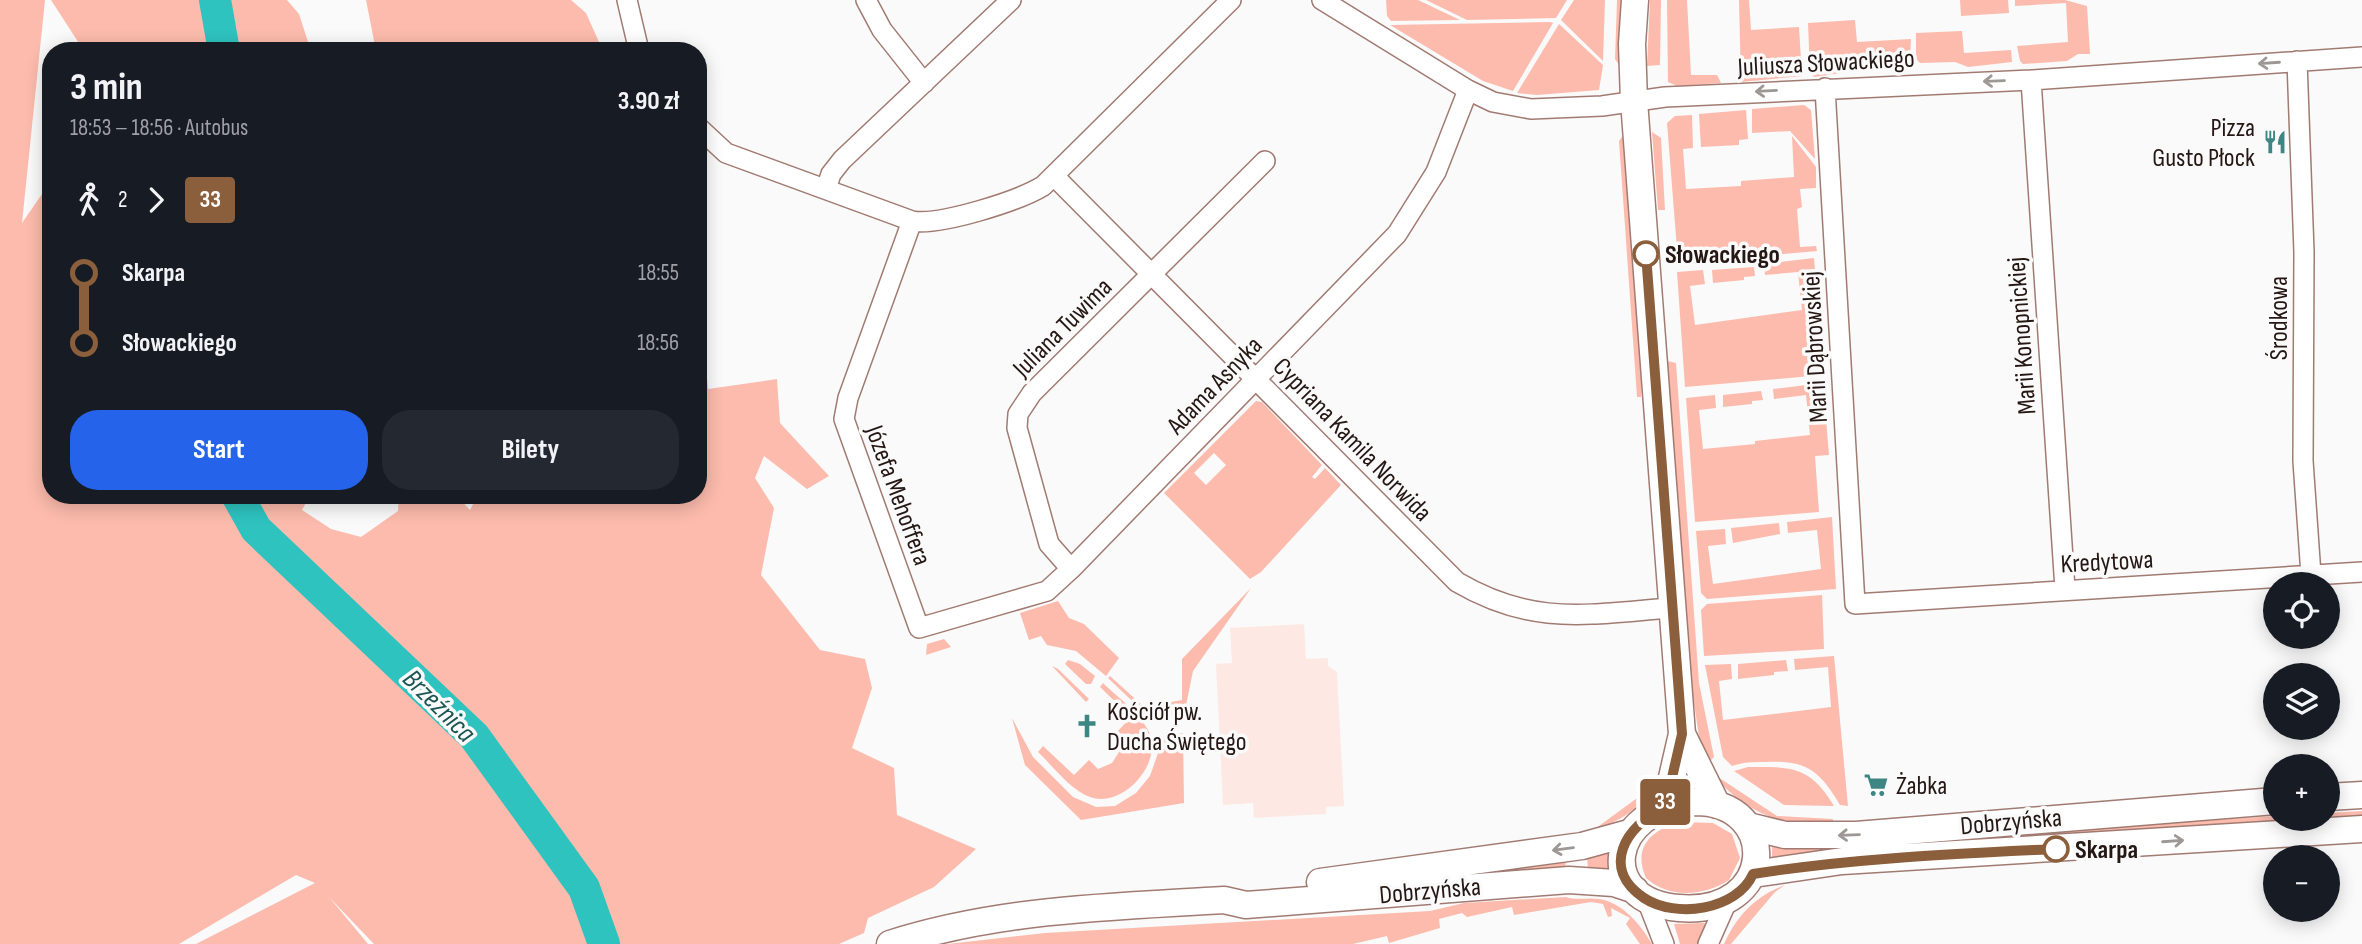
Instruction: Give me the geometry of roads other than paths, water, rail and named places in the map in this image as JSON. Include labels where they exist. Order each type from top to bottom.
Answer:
[{"type":"main road","points":[[1635,0],[1632,44],[1634,101],[1682,734],[1665,808]]},
{"type":"main road","points":[[1682,734],[1717,805]]},
{"type":"main road","points":[[2340,796],[2362,795]]},
{"type":"main road","points":[[1695,802],[1717,805],[1748,826],[1756,851],[1753,874],[1747,886],[1728,899],[1711,905],[1683,908],[1641,895],[1623,863],[1623,849],[1629,833],[1643,818],[1665,808],[1695,802]]},
{"type":"main road","name":"Dobrzyńska","points":[[1748,826],[1785,835],[1856,835],[2263,802]]},
{"type":"main road","name":"Dobrzyńska","points":[[1753,874],[1842,861],[2362,829]]},
{"type":"main road","name":"Dobrzyńska","points":[[890,944],[975,921],[1017,914],[1224,900],[1249,891],[1433,869],[1582,846],[1629,833]]},
{"type":"main road","name":"Dobrzyńska","points":[[1224,900],[1246,905],[1581,880],[1614,883],[1641,895]]},
{"type":"street","points":[[627,0],[637,42]]},
{"type":"street","points":[[866,0],[882,30],[924,83]]},
{"type":"street","points":[[826,189],[831,174],[842,160],[1011,0]]},
{"type":"street","points":[[707,135],[726,153],[912,221],[936,222],[1024,195],[1043,186],[1231,0]]},
{"type":"street","name":"Juliusza Słowackiego","points":[[1322,0],[1468,90],[1493,102],[1531,109],[1825,88],[2031,79],[2362,57]]},
{"type":"street","name":"Środkowa","points":[[2297,61],[2304,252],[2303,461],[2311,572]]},
{"type":"street","name":"Marii Konopnickiej","points":[[2031,79],[2065,589]]},
{"type":"street","name":"Marii Dąbrowskiej","points":[[1825,88],[1855,604]]},
{"type":"street","name":"Adama Asnyka","points":[[919,628],[1047,591],[1071,569],[1386,247],[1408,219],[1436,172],[1468,90]]},
{"type":"street","name":"Juliana Tuwima","points":[[1071,569],[1049,544],[1017,428],[1018,414],[1032,393],[1265,161]]},
{"type":"street","name":"Cypriana Kamila Norwida","points":[[1054,176],[1258,378],[1445,572],[1477,594],[1509,607],[1548,615],[1672,608]]},
{"type":"street","name":"Józefa Mehoffera","points":[[912,221],[848,398],[844,419],[919,628]]},
{"type":"street","name":"Kredytowa","points":[[2340,573],[2362,572]]},
{"type":"street","name":"Kredytowa","points":[[1855,604],[2263,578]]},
{"type":"street","points":[[1641,895],[1664,944]]},
{"type":"street","points":[[1708,944],[1728,899]]},
{"type":"waterway","name":"Brzeźnica","points":[[215,0],[222,42]]},
{"type":"waterway","name":"Brzeźnica","points":[[242,504],[256,529],[474,736],[584,888],[604,944]]},
{"type":"place","name":"Pizza Gusto Płock","points":[[2275,142]]},
{"type":"place","name":"Słowackiego","points":[[1646,254]]},
{"type":"place","name":"Kościół pw. Ducha Świętego","points":[[1087,726]]},
{"type":"place","name":"Żabka","points":[[1876,785]]},
{"type":"place","name":"Skarpa","points":[[2056,849]]}]
